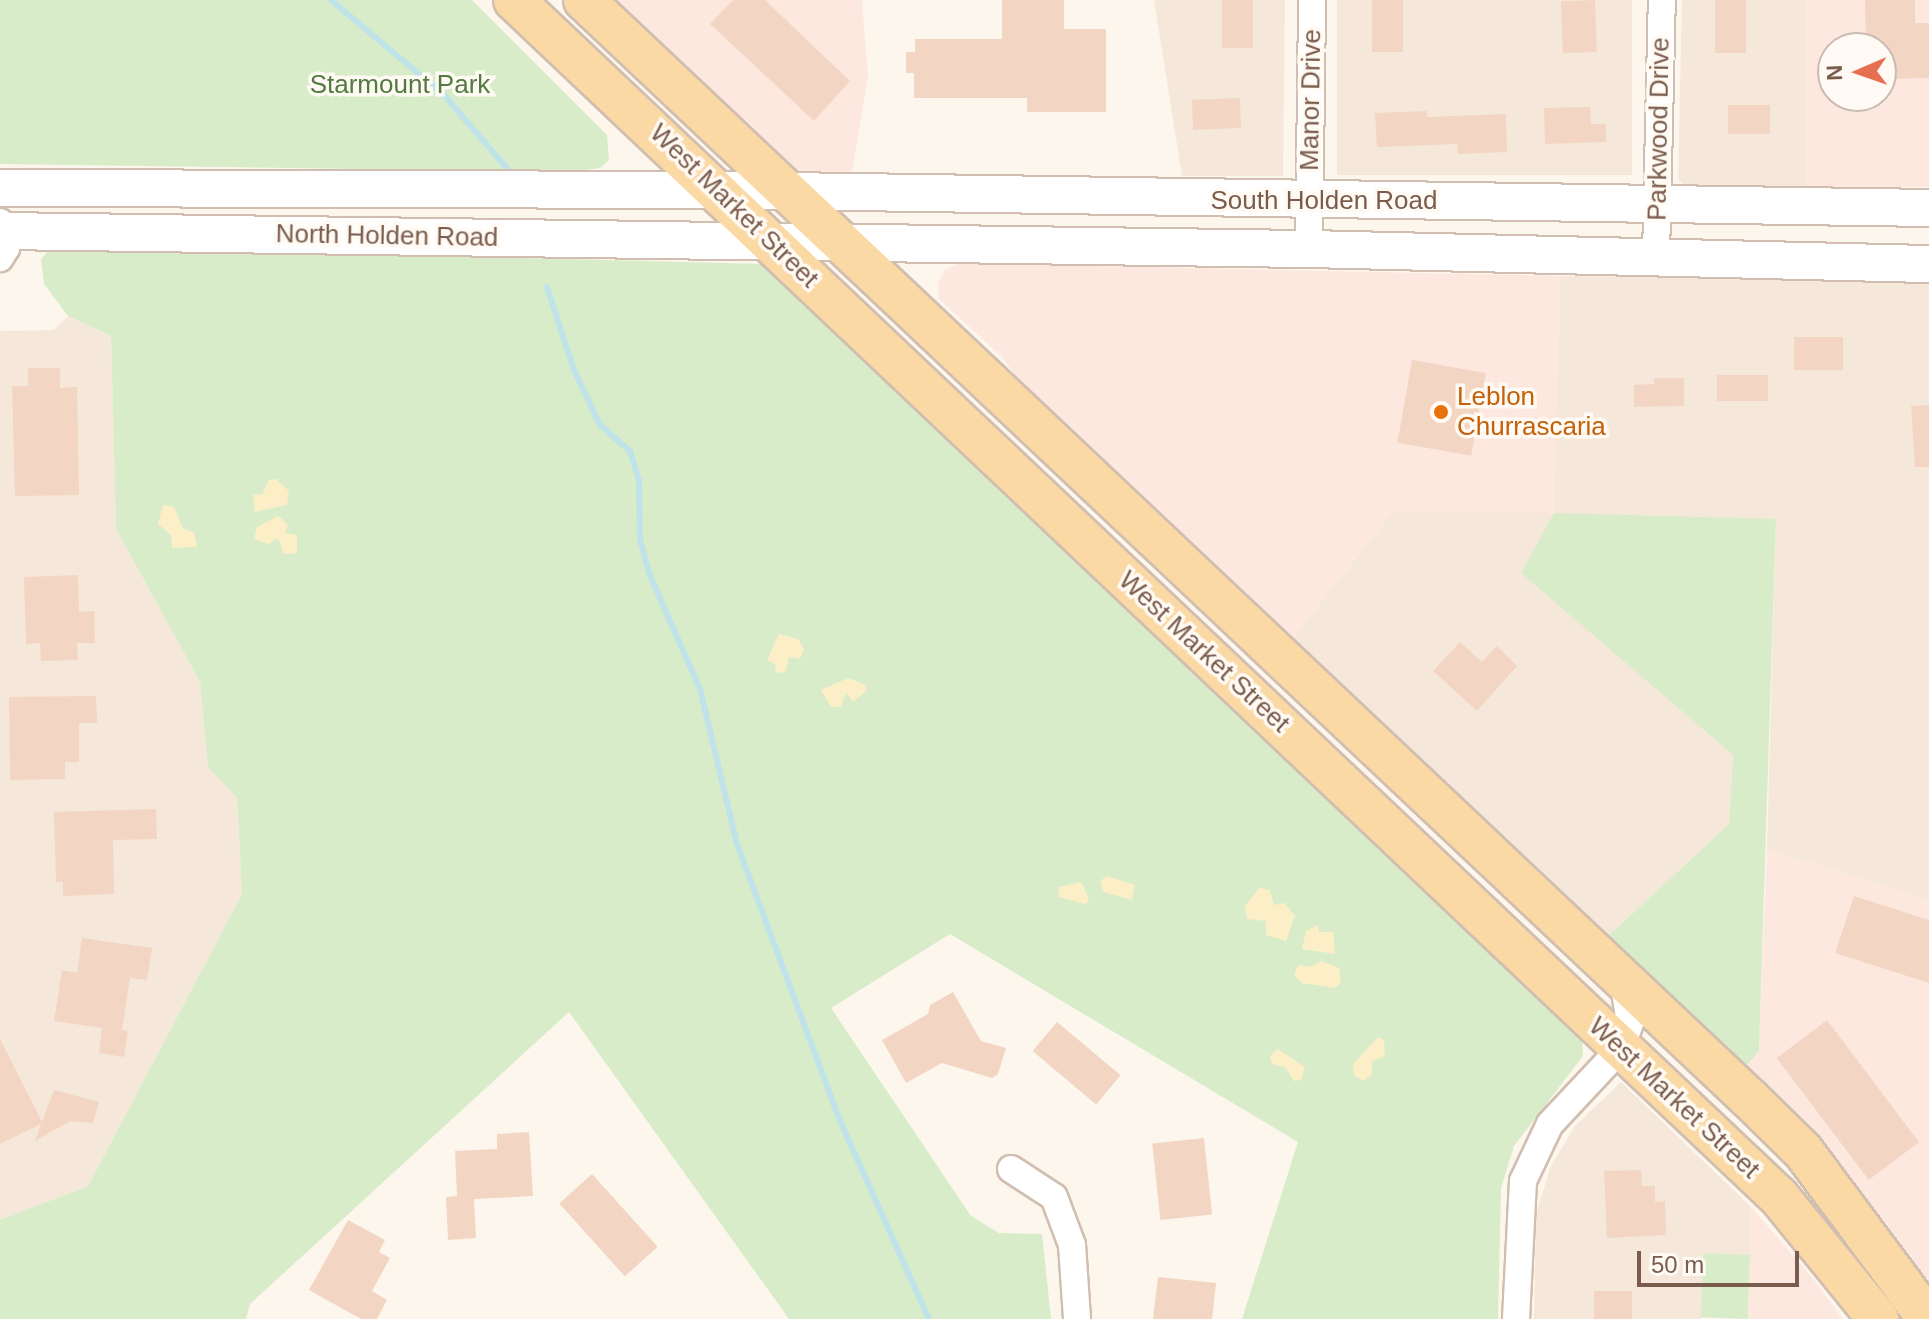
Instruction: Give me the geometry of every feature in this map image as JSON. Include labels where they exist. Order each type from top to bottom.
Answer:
[{"type":"main road","name":"West Market Street","points":[[514,0],[773,241],[921,387],[1779,1197],[1846,1274],[1878,1319]]},
{"type":"main road","name":"West Market Street","points":[[584,0],[838,245],[1803,1151],[1928,1319]]},
{"type":"main road","name":"North Holden Road","points":[[0,188],[718,190]]},
{"type":"main road","name":"South Holden Road","points":[[718,190],[788,195],[1657,202],[1929,208]]},
{"type":"main road","name":"North Holden Road","points":[[2,235],[773,241]]},
{"type":"main road","name":"South Holden Road","points":[[773,241],[838,245],[1309,249],[1929,264]]},
{"type":"street","name":"Manor Drive","points":[[1309,249],[1312,0]]},
{"type":"street","name":"Parkwood Drive","points":[[1656,257],[1662,0]]},
{"type":"street","points":[[1516,1319],[1523,1181],[1550,1124],[1621,1048],[1630,1023],[1623,980]]},
{"type":"street","points":[[1011,1169],[1054,1197],[1072,1245],[1077,1319]]},
{"type":"shaded area","points":[[607,0],[862,0],[868,75],[852,172],[798,175]]},
{"type":"shaded area","points":[[1154,0],[1285,0],[1283,176],[1182,176]]},
{"type":"shaded area","points":[[1337,0],[1632,0],[1632,175],[1337,175]]},
{"type":"shaded area","points":[[1682,0],[1806,0],[1807,188],[1689,188],[1678,180]]},
{"type":"shaded area","points":[[1806,0],[1929,0],[1929,187],[1807,188]]},
{"type":"shaded area","points":[[959,263],[1560,276],[1554,513],[1393,511],[1289,643],[1047,418],[1001,356],[939,299],[938,283],[945,270]]},
{"type":"shaded area","points":[[1560,276],[1929,280],[1929,900],[1767,849],[1776,519],[1522,572],[1733,755],[1729,824],[1606,938],[1289,643],[1393,511],[1553,512]]},
{"type":"shaded area","points":[[68,316],[111,336],[116,529],[200,682],[208,766],[237,798],[242,894],[88,1186],[0,1220],[0,331],[54,330]]},
{"type":"shaded area","points":[[1767,849],[1929,900],[1929,1291],[1742,1071],[1759,1051]]},
{"type":"shaded area","points":[[1621,1082],[1751,1207],[1750,1255],[1703,1256],[1701,1319],[1534,1319],[1536,1215],[1550,1168],[1575,1126]]},
{"type":"shaded area","points":[[1751,1207],[1811,1276],[1843,1319],[1748,1319]]},
{"type":"green space","name":"Starmount Park","points":[[0,0],[472,0],[607,135],[609,160],[600,168],[569,172],[0,164]]},
{"type":"green space","points":[[51,246],[766,264],[1582,1041],[1583,1056],[1514,1146],[1501,1188],[1498,1319],[1242,1319],[1298,1142],[950,934],[831,1008],[971,1216],[999,1233],[1042,1234],[1051,1319],[789,1319],[569,1012],[250,1304],[246,1319],[0,1319],[0,1220],[88,1186],[242,894],[237,798],[208,767],[200,682],[116,529],[111,336],[68,316],[44,284],[41,260]]},
{"type":"green space","points":[[1554,513],[1776,519],[1759,1051],[1742,1071],[1606,938],[1729,824],[1733,755],[1521,573]]},
{"type":"green space","points":[[1703,1253],[1750,1255],[1748,1319],[1701,1317]]},
{"type":"sand","points":[[276,479],[289,491],[287,505],[255,512],[253,494],[262,495],[269,480]]},
{"type":"sand","points":[[163,505],[174,507],[183,529],[194,532],[197,547],[172,548],[171,535],[158,524]]},
{"type":"sand","points":[[278,516],[288,525],[285,533],[297,535],[297,553],[284,554],[278,538],[268,544],[254,539],[257,527]]},
{"type":"sand","points":[[779,634],[798,639],[804,649],[800,659],[789,657],[785,673],[776,672],[775,664],[767,660]]},
{"type":"sand","points":[[848,678],[866,685],[866,691],[853,702],[846,692],[841,707],[831,707],[821,690]]},
{"type":"sand","points":[[1107,876],[1135,885],[1132,900],[1103,892],[1100,881]]},
{"type":"sand","points":[[1081,882],[1089,899],[1086,904],[1058,897],[1059,887]]},
{"type":"sand","points":[[1259,888],[1270,890],[1274,905],[1285,903],[1295,916],[1286,941],[1266,935],[1266,921],[1247,919],[1245,906]]},
{"type":"sand","points":[[1318,925],[1319,932],[1333,932],[1335,954],[1302,949],[1306,931]]},
{"type":"sand","points":[[1321,961],[1339,968],[1341,983],[1335,988],[1302,983],[1294,975],[1298,965],[1310,967]]},
{"type":"sand","points":[[1378,1037],[1384,1040],[1385,1056],[1372,1061],[1372,1075],[1363,1081],[1354,1075],[1353,1064]]},
{"type":"sand","points":[[1278,1049],[1305,1067],[1301,1080],[1294,1081],[1285,1067],[1272,1064],[1270,1056]]},
{"type":"building","points":[[733,0],[765,0],[850,81],[814,121],[710,24]]},
{"type":"building","points":[[1002,0],[1064,0],[1064,29],[1106,29],[1106,112],[1027,112],[1027,98],[914,98],[914,73],[906,73],[906,52],[915,52],[915,39],[1002,39]]},
{"type":"building","points":[[1222,0],[1253,0],[1253,48],[1222,48]]},
{"type":"building","points":[[1372,0],[1403,0],[1403,52],[1372,52]]},
{"type":"building","points":[[1595,0],[1597,52],[1563,53],[1561,1]]},
{"type":"building","points":[[1715,0],[1746,0],[1746,53],[1715,53]]},
{"type":"building","points":[[1865,0],[1915,0],[1915,23],[1929,23],[1929,78],[1897,79],[1897,32],[1866,32]]},
{"type":"building","points":[[1240,98],[1241,128],[1193,130],[1192,100]]},
{"type":"building","points":[[1728,105],[1770,105],[1770,134],[1728,134]]},
{"type":"building","points":[[1590,107],[1591,124],[1606,124],[1606,142],[1545,144],[1544,108]]},
{"type":"building","points":[[1427,111],[1427,117],[1506,114],[1507,152],[1458,154],[1457,144],[1377,147],[1375,113]]},
{"type":"building","points":[[1794,337],[1843,337],[1843,370],[1794,370]]},
{"type":"building","points":[[1412,360],[1486,373],[1471,456],[1397,443]]},
{"type":"building","points":[[28,368],[60,368],[60,388],[77,387],[79,495],[15,496],[12,386],[28,386]]},
{"type":"building","points":[[1717,375],[1768,375],[1768,401],[1717,401]]},
{"type":"building","points":[[1654,378],[1684,378],[1684,406],[1634,407],[1634,385],[1654,384]]},
{"type":"building","points":[[1929,405],[1929,467],[1915,467],[1911,406]]},
{"type":"building","points":[[78,575],[79,612],[94,611],[95,643],[77,643],[78,660],[41,661],[40,643],[26,644],[24,577]]},
{"type":"building","points":[[1460,642],[1482,662],[1497,646],[1517,666],[1477,711],[1433,671]]},
{"type":"building","points":[[96,696],[97,723],[79,723],[79,762],[65,762],[65,779],[10,780],[9,697]]},
{"type":"building","points":[[156,809],[157,839],[113,840],[114,894],[63,896],[63,882],[56,882],[54,812]]},
{"type":"building","points":[[1854,896],[1929,920],[1929,983],[1835,953]]},
{"type":"building","points":[[82,938],[152,948],[147,980],[130,978],[122,1030],[128,1031],[124,1057],[99,1053],[102,1028],[54,1021],[62,970],[77,973]]},
{"type":"building","points":[[953,992],[981,1041],[1006,1048],[998,1074],[992,1078],[942,1063],[906,1083],[882,1040],[928,1014],[930,1005]]},
{"type":"building","points":[[1827,1020],[1919,1142],[1869,1180],[1777,1058]]},
{"type":"building","points":[[1057,1022],[1121,1075],[1096,1104],[1033,1051]]},
{"type":"building","points":[[0,1039],[42,1122],[54,1090],[99,1102],[93,1123],[70,1121],[35,1141],[41,1124],[0,1144]]},
{"type":"building","points":[[529,1132],[533,1196],[474,1199],[476,1238],[448,1240],[446,1197],[457,1196],[455,1151],[497,1149],[497,1134]]},
{"type":"building","points":[[1204,1138],[1212,1215],[1160,1220],[1152,1143]]},
{"type":"building","points":[[1641,1170],[1642,1186],[1655,1186],[1655,1202],[1665,1201],[1666,1235],[1607,1238],[1604,1171]]},
{"type":"building","points":[[592,1174],[658,1247],[625,1276],[559,1203]]},
{"type":"building","points":[[348,1220],[385,1240],[379,1252],[390,1258],[372,1291],[387,1300],[377,1319],[361,1319],[309,1290]]},
{"type":"building","points":[[1158,1277],[1216,1283],[1212,1319],[1153,1319]]},
{"type":"building","points":[[1594,1291],[1632,1291],[1632,1319],[1594,1319]]},
{"type":"waterway","points":[[331,0],[445,96],[511,173]]},
{"type":"waterway","points":[[547,287],[574,370],[600,425],[630,451],[639,481],[640,539],[649,573],[700,689],[737,844],[840,1121],[929,1319]]},
{"type":"place","name":"Leblon Churrascaria","points":[[1441,412]]}]
